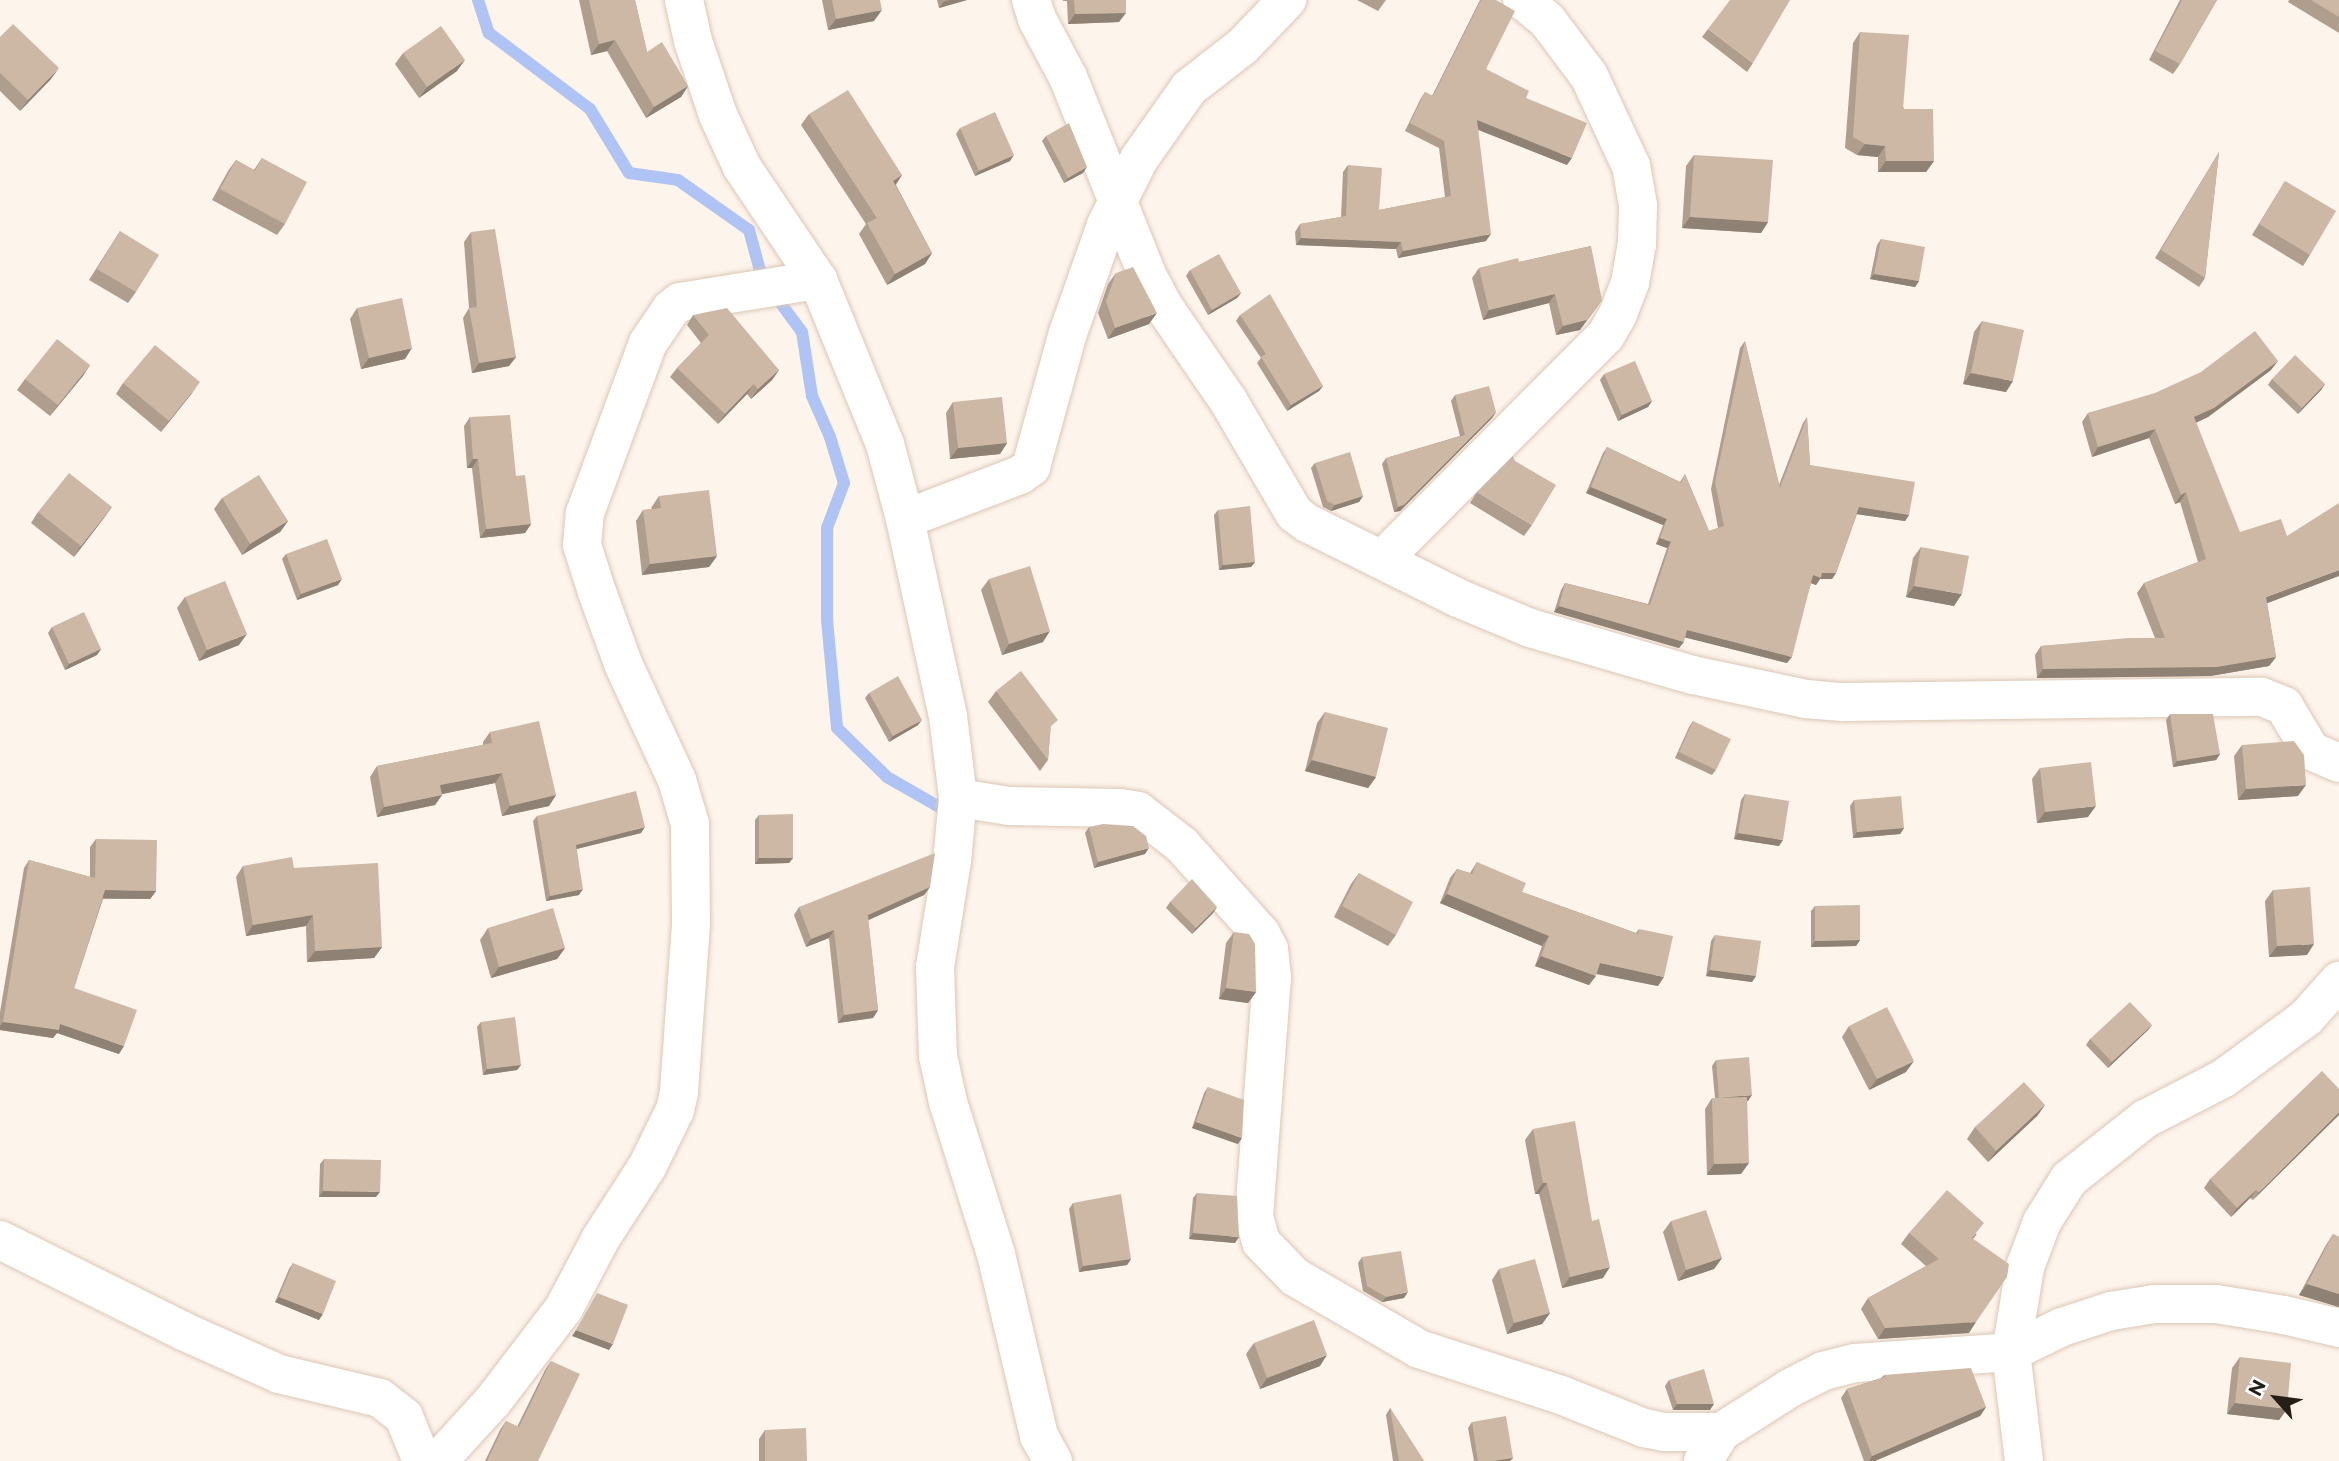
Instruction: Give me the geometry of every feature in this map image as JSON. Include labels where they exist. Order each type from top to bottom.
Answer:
[{"type":"street","points":[[684,0],[693,41],[718,115],[742,167],[818,280],[884,444],[905,519],[948,716],[958,798],[952,861],[935,967],[938,1056],[948,1102],[996,1254],[1039,1436],[1053,1461]]},
{"type":"street","points":[[1031,0],[1037,19],[1068,77],[1148,277],[1164,307],[1230,402],[1294,513],[1307,523],[1458,598],[1559,638],[1693,675],[1806,699],[1935,702],[2262,697],[2284,706],[2311,751],[2339,763]]},
{"type":"street","points":[[905,519],[1020,475],[1031,467],[1068,333],[1106,225],[1139,159],[1189,88],[1242,46],[1287,0]]},
{"type":"street","points":[[1382,561],[1605,335],[1618,314],[1630,283],[1637,245],[1638,205],[1632,166],[1589,76],[1547,20],[1522,0]]},
{"type":"street","points":[[438,1461],[493,1401],[570,1298],[601,1238],[656,1149],[679,1092],[691,924],[690,824],[677,780],[624,666],[597,592],[582,545],[585,513],[648,343],[671,309],[680,302],[818,280]]},
{"type":"street","points":[[958,798],[1009,806],[1120,808],[1138,811],[1182,845],[1261,934],[1269,949],[1272,976],[1254,1217],[1261,1242],[1295,1277],[1419,1349],[1561,1395],[1644,1428],[1712,1446],[1790,1388],[1823,1371],[1844,1366],[2011,1352],[2062,1327],[2111,1311],[2154,1304],[2216,1304],[2284,1315],[2339,1328]]},
{"type":"street","points":[[2024,1461],[2011,1352],[2025,1267],[2042,1222],[2069,1179],[2145,1119],[2224,1077],[2306,1018],[2339,981]]},
{"type":"street","points":[[0,1240],[183,1331],[279,1374],[380,1398],[404,1417],[422,1461]]},
{"type":"building","points":[[589,0],[635,0],[647,52],[662,42],[688,86],[654,107],[615,40],[599,44]]},
{"type":"building","points":[[832,0],[880,0],[882,10],[836,19]]},
{"type":"building","points":[[1074,0],[1126,0],[1126,13],[1075,14]]},
{"type":"building","points":[[1481,0],[1496,0],[1515,11],[1486,69],[1529,91],[1526,98],[1587,123],[1572,158],[1477,120],[1491,234],[1403,251],[1401,242],[1301,238],[1300,224],[1346,216],[1348,165],[1382,168],[1379,210],[1451,196],[1444,141],[1410,123],[1425,92],[1433,96]]},
{"type":"building","points":[[1730,0],[1790,0],[1753,63],[1708,29]]},
{"type":"building","points":[[2182,0],[2217,0],[2180,64],[2155,51]]},
{"type":"building","points":[[2311,0],[2339,0],[2339,17]]},
{"type":"building","points":[[13,24],[59,68],[28,100],[0,73],[0,37]]},
{"type":"building","points":[[441,26],[465,60],[427,87],[403,53]]},
{"type":"building","points":[[1860,32],[1909,35],[1903,109],[1933,109],[1934,161],[1886,161],[1885,146],[1865,144],[1853,137]]},
{"type":"building","points":[[848,90],[902,175],[893,181],[932,253],[895,274],[867,223],[877,218],[809,114]]},
{"type":"building","points":[[995,112],[1014,155],[979,171],[960,128]]},
{"type":"building","points":[[1069,123],[1087,167],[1068,178],[1046,136]]},
{"type":"building","points":[[2219,152],[2205,278],[2161,250]]},
{"type":"building","points":[[1694,155],[1773,160],[1768,222],[1690,217]]},
{"type":"building","points":[[262,158],[307,182],[285,224],[220,189],[236,160],[255,171]]},
{"type":"building","points":[[2285,181],[2336,211],[2310,255],[2259,224]]},
{"type":"building","points":[[495,229],[516,357],[479,363],[469,308],[477,307],[471,232]]},
{"type":"building","points":[[120,231],[159,255],[136,292],[97,269]]},
{"type":"building","points":[[1881,239],[1925,247],[1919,281],[1874,274]]},
{"type":"building","points":[[1591,246],[1602,300],[1587,320],[1563,326],[1555,294],[1489,310],[1479,268],[1518,258],[1519,262]]},
{"type":"building","points":[[1219,254],[1241,293],[1212,310],[1190,270]]},
{"type":"building","points":[[1133,267],[1157,313],[1115,328],[1106,301],[1116,273]]},
{"type":"building","points":[[1270,294],[1323,386],[1291,405],[1261,357],[1266,354],[1240,315]]},
{"type":"building","points":[[402,298],[412,348],[369,358],[357,308]]},
{"type":"building","points":[[727,308],[779,370],[758,389],[754,384],[725,414],[677,368],[709,335],[693,315]]},
{"type":"building","points":[[1982,321],[2024,330],[2013,381],[1971,373]]},
{"type":"building","points":[[2255,331],[2278,361],[2214,408],[2194,417],[2240,532],[2281,519],[2287,536],[2339,503],[2339,570],[2266,597],[2276,657],[2217,667],[2043,669],[2041,646],[2128,638],[2165,638],[2144,583],[2206,559],[2186,492],[2181,495],[2155,429],[2098,447],[2088,413],[2155,393],[2201,372]]},
{"type":"building","points":[[57,339],[90,365],[58,405],[25,379]]},
{"type":"building","points":[[1745,341],[1780,488],[1807,417],[1810,465],[1915,482],[1909,515],[1859,507],[1836,573],[1822,573],[1821,578],[1813,575],[1792,657],[1687,630],[1684,642],[1559,606],[1565,583],[1650,605],[1671,542],[1660,538],[1667,519],[1591,487],[1607,447],[1681,483],[1685,474],[1709,531],[1724,526],[1715,482]]},
{"type":"building","points":[[155,345],[200,382],[169,421],[123,383]]},
{"type":"building","points":[[2295,355],[2325,384],[2302,408],[2272,379]]},
{"type":"building","points":[[1635,361],[1652,401],[1622,415],[1604,374]]},
{"type":"building","points":[[1489,386],[1496,412],[1404,505],[1398,507],[1386,458],[1465,435],[1455,395]]},
{"type":"building","points":[[1002,397],[1007,443],[958,448],[953,402]]},
{"type":"building","points":[[510,415],[516,476],[525,475],[531,524],[486,529],[478,459],[473,459],[470,417]]},
{"type":"building","points":[[1350,452],[1363,496],[1335,505],[1327,501],[1315,463]]},
{"type":"building","points":[[1513,456],[1515,461],[1556,485],[1532,525],[1477,492]]},
{"type":"building","points":[[69,473],[112,507],[81,546],[38,512]]},
{"type":"building","points":[[259,475],[288,521],[250,544],[222,498]]},
{"type":"building","points":[[709,490],[717,556],[650,564],[643,510],[661,508],[659,496]]},
{"type":"building","points":[[1250,506],[1255,562],[1223,565],[1218,510]]},
{"type":"building","points":[[327,539],[342,579],[301,594],[286,554]]},
{"type":"building","points":[[1921,547],[1969,556],[1962,594],[1914,586]]},
{"type":"building","points":[[1030,566],[1050,631],[1009,644],[989,579]]},
{"type":"building","points":[[225,581],[247,634],[207,650],[185,597]]},
{"type":"building","points":[[84,612],[101,649],[69,664],[52,627]]},
{"type":"building","points":[[1021,671],[1058,720],[1051,726],[1048,760],[996,691]]},
{"type":"building","points":[[898,676],[922,720],[893,736],[869,693]]},
{"type":"building","points":[[1325,712],[1388,728],[1376,777],[1312,760]]},
{"type":"building","points":[[2170,714],[2213,714],[2220,754],[2177,761]]},
{"type":"building","points":[[539,721],[556,795],[510,806],[502,773],[440,785],[442,795],[384,807],[377,766],[492,743],[490,732]]},
{"type":"building","points":[[1693,721],[1731,739],[1716,770],[1679,752]]},
{"type":"building","points":[[2294,741],[2304,755],[2306,785],[2246,789],[2242,745]]},
{"type":"building","points":[[2091,762],[2096,806],[2045,812],[2040,768]]},
{"type":"building","points":[[636,791],[645,827],[576,845],[583,889],[550,896],[537,816]]},
{"type":"building","points":[[1745,794],[1789,801],[1783,840],[1738,833]]},
{"type":"building","points":[[1901,796],[1904,828],[1857,832],[1854,800]]},
{"type":"building","points":[[793,814],[793,858],[759,858],[759,815]]},
{"type":"building","points":[[1103,824],[1133,826],[1146,836],[1149,848],[1098,862],[1089,827]]},
{"type":"building","points":[[96,839],[157,840],[156,891],[105,890],[74,988],[137,1010],[124,1046],[60,1024],[59,1030],[3,1022],[29,860],[95,878]]},
{"type":"building","points":[[935,853],[930,887],[868,915],[878,1010],[844,1015],[834,930],[811,939],[799,907]]},
{"type":"building","points":[[292,857],[294,868],[378,863],[382,947],[315,951],[313,915],[253,925],[243,866]]},
{"type":"building","points":[[1477,862],[1526,883],[1522,892],[1638,934],[1639,929],[1673,936],[1664,977],[1600,963],[1596,976],[1541,956],[1549,936],[1447,894],[1457,869],[1472,874]]},
{"type":"building","points":[[1359,873],[1413,902],[1396,935],[1342,906]]},
{"type":"building","points":[[1192,879],[1217,907],[1196,928],[1170,902]]},
{"type":"building","points":[[2310,887],[2314,944],[2277,946],[2273,890]]},
{"type":"building","points":[[1860,905],[1860,940],[1815,941],[1815,906]]},
{"type":"building","points":[[553,908],[565,948],[499,967],[488,928]]},
{"type":"building","points":[[1234,932],[1249,934],[1255,944],[1256,992],[1226,988]]},
{"type":"building","points":[[1715,935],[1761,941],[1756,976],[1710,970]]},
{"type":"building","points":[[2130,1002],[2152,1025],[2112,1062],[2090,1039]]},
{"type":"building","points":[[1887,1007],[1914,1061],[1877,1079],[1849,1026]]},
{"type":"building","points":[[515,1017],[521,1065],[487,1069],[481,1022]]},
{"type":"building","points":[[1749,1057],[1752,1095],[1719,1098],[1716,1060]]},
{"type":"building","points":[[2322,1071],[2339,1089],[2339,1112],[2259,1192],[2256,1190],[2237,1208],[2210,1179]]},
{"type":"building","points":[[2024,1082],[2045,1105],[1996,1151],[1975,1127]]},
{"type":"building","points":[[1208,1087],[1244,1100],[1242,1138],[1196,1122]]},
{"type":"building","points":[[1747,1097],[1749,1163],[1714,1164],[1712,1098]]},
{"type":"building","points":[[1575,1121],[1592,1221],[1599,1219],[1610,1267],[1570,1277],[1547,1183],[1543,1183],[1533,1129]]},
{"type":"building","points":[[324,1159],[381,1160],[380,1192],[323,1191]]},
{"type":"building","points":[[1947,1190],[1984,1223],[1972,1238],[2009,1264],[2007,1277],[1976,1322],[1885,1328],[1868,1298],[1939,1259],[1909,1233]]},
{"type":"building","points":[[1197,1193],[1237,1196],[1239,1237],[1193,1233]]},
{"type":"building","points":[[1121,1194],[1131,1259],[1083,1266],[1073,1203]]},
{"type":"building","points":[[1706,1210],[1722,1258],[1686,1270],[1671,1221]]},
{"type":"building","points":[[2333,1234],[2339,1237],[2339,1294],[2307,1284]]},
{"type":"building","points":[[1401,1251],[1408,1292],[1386,1297],[1367,1286],[1362,1257]]},
{"type":"building","points":[[1535,1259],[1550,1313],[1514,1323],[1499,1269]]},
{"type":"building","points":[[293,1263],[336,1281],[323,1314],[279,1297]]},
{"type":"building","points":[[597,1293],[628,1305],[613,1344],[576,1330]]},
{"type":"building","points":[[1314,1320],[1327,1355],[1267,1378],[1254,1343]]},
{"type":"building","points":[[2240,1357],[2291,1363],[2287,1409],[2235,1403]]},
{"type":"building","points":[[551,1361],[580,1374],[538,1461],[487,1461],[506,1421],[519,1427]]},
{"type":"building","points":[[1971,1368],[1986,1407],[1872,1456],[1847,1389],[1885,1377],[1884,1375]]},
{"type":"building","points":[[1704,1369],[1714,1404],[1677,1404],[1669,1380]]},
{"type":"building","points":[[1390,1408],[1424,1461],[1399,1461]]},
{"type":"building","points":[[1506,1416],[1513,1458],[1478,1461],[1472,1422]]},
{"type":"building","points":[[806,1428],[807,1461],[765,1461],[765,1430]]},
{"type":"waterway","points":[[478,0],[489,33],[590,109],[629,173],[678,180],[749,230],[762,278],[802,332],[812,396],[830,437],[844,483],[827,528],[827,620],[837,728],[887,777],[953,815]]}]
